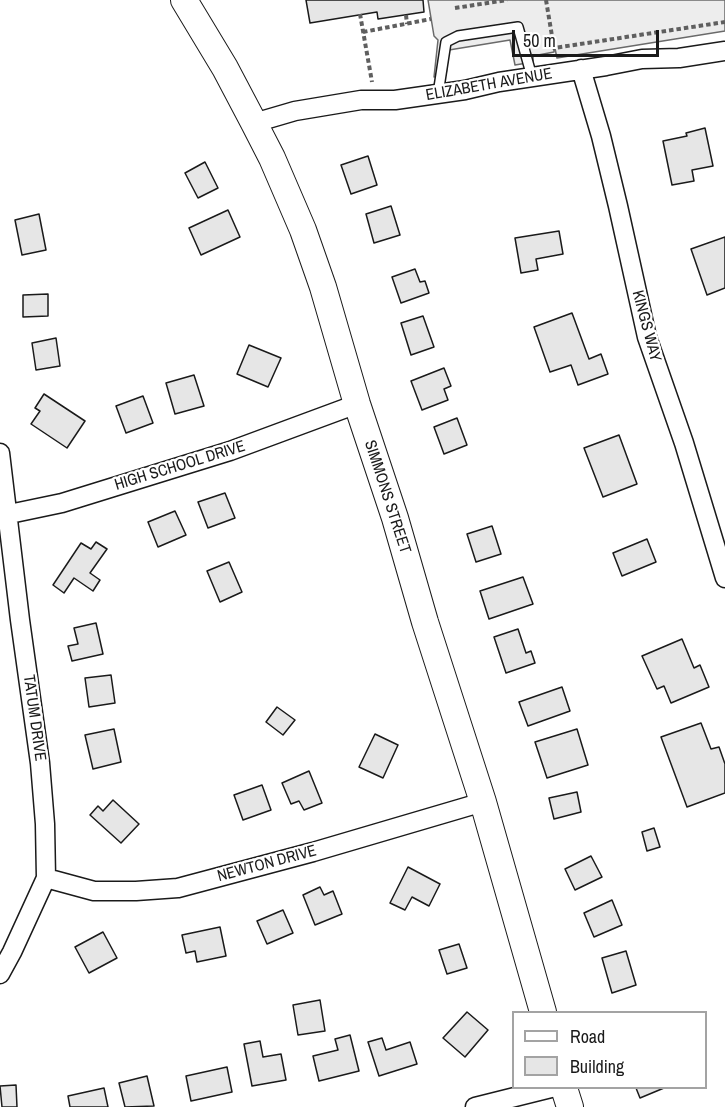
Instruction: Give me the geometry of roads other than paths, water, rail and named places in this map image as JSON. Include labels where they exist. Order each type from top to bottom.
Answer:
[{"type":"street","name":"SIMMONS STREET","points":[[184,0],[225,68],[272,158],[303,230],[323,286],[357,404],[395,518],[425,622],[483,802],[543,1011]]},
{"type":"street","name":"ELIZABETH AVENUE","points":[[254,123],[295,111],[361,100],[395,100],[642,59],[679,58],[725,51]]},
{"type":"street","name":"KINGS WAY","points":[[581,69],[601,136],[647,337],[684,443],[725,578]]},
{"type":"street","name":"HIGH SCHOOL DRIVE","points":[[4,515],[62,502],[248,445],[357,404]]},
{"type":"street","name":"TATUM DRIVE","points":[[0,453],[4,515],[40,762],[46,878],[0,974]]},
{"type":"street","name":"NEWTON DRIVE","points":[[46,878],[94,891],[178,888],[313,852],[483,802]]},
{"type":"street","points":[[475,1107],[547,1089]]},
{"type":"street","points":[[564,1089],[570,1107]]},
{"type":"lane","points":[[438,94],[446,42],[458,36],[518,27],[532,77]]}]
